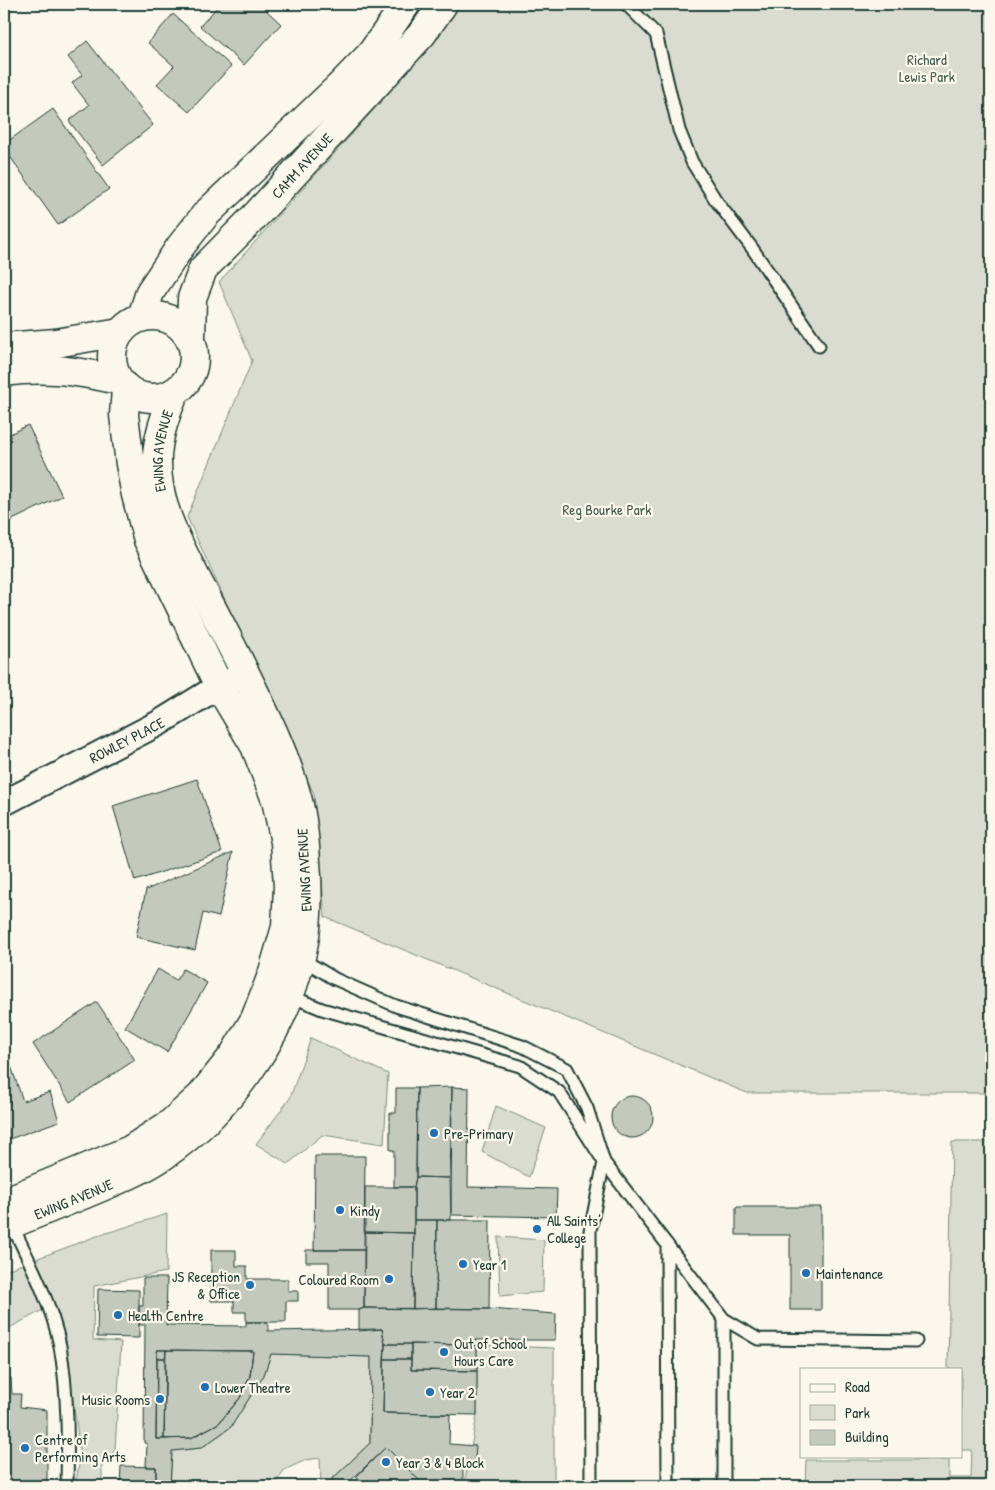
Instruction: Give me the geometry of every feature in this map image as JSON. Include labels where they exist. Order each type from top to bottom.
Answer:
[{"type":"street","name":"CAMM AVENUE","points":[[191,339],[192,298],[203,269],[258,213],[422,34],[443,4]]},
{"type":"street","name":"CAMM AVENUE","points":[[131,325],[180,247],[206,214],[371,54],[399,7]]},
{"type":"street","points":[[399,7],[422,34]]},
{"type":"street","points":[[4,346],[56,343],[131,325],[156,316],[170,319],[182,328],[191,339],[194,351],[191,376],[184,386],[174,394],[162,398],[149,399],[137,396],[122,384],[83,372],[30,368],[4,372]]},
{"type":"street","points":[[122,384],[113,368],[112,356],[114,343],[131,325]]},
{"type":"street","name":"EWING AVENUE","points":[[122,384],[130,464],[148,540],[218,686],[254,746],[276,800],[285,842],[288,886],[286,927],[290,954]]},
{"type":"street","name":"EWING AVENUE","points":[[6,1215],[130,1150],[170,1124],[202,1096],[233,1056],[256,1019],[278,991],[290,954],[306,929],[308,881],[305,841],[298,802],[283,756],[246,674],[173,534],[159,490],[156,460],[166,412],[174,394]]},
{"type":"street","name":"ROWLEY PLACE","points":[[4,803],[159,723],[218,686],[246,674]]},
{"type":"lane","points":[[626,4],[656,34],[679,130],[692,162],[715,199],[752,248],[819,346]]},
{"type":"lane","points":[[290,954],[336,979],[396,1006],[522,1046],[567,1068],[587,1108],[604,1162],[590,1231],[591,1486]]},
{"type":"lane","points":[[278,991],[322,1009],[520,1066],[559,1092],[604,1162],[724,1319],[758,1339],[916,1341]]},
{"type":"lane","points":[[6,1215],[46,1300],[60,1344],[68,1437],[67,1486]]},
{"type":"lane","points":[[667,1244],[668,1486]]},
{"type":"lane","points":[[724,1319],[724,1486]]},
{"type":"green space","name":"Reg Bourke Park","points":[[460,4],[991,4],[991,1093],[747,1093],[325,917],[314,794],[187,517],[252,361],[219,282],[430,47]]},
{"type":"green space","points":[[311,1038],[388,1074],[384,1144],[322,1135],[288,1164],[256,1144],[290,1098]]},
{"type":"green space","points":[[496,1106],[546,1128],[529,1177],[482,1152]]},
{"type":"green space","points":[[952,1142],[991,1142],[991,1486],[787,1486],[805,1485],[806,1460],[949,1460],[949,1478],[971,1478],[972,1450],[962,1450],[962,1368],[948,1368]]},
{"type":"green space","points":[[167,1214],[166,1272],[94,1286],[93,1340],[121,1342],[115,1450],[102,1464],[102,1486],[75,1486],[80,1460],[77,1428],[69,1375],[52,1305],[4,1331],[4,1271],[94,1237]]},
{"type":"green space","points":[[498,1237],[544,1240],[543,1292],[500,1296]]},
{"type":"green space","points":[[477,1345],[554,1348],[554,1486],[464,1486],[477,1415]]},
{"type":"green space","points":[[271,1354],[371,1357],[370,1443],[325,1486],[321,1486],[320,1458],[306,1460],[284,1470],[274,1486],[170,1486],[172,1451],[201,1448],[231,1427],[264,1375]]},
{"type":"building","points":[[220,4],[274,4],[267,11],[281,24],[244,65],[200,26]]},
{"type":"building","points":[[173,14],[231,66],[189,112],[157,84],[174,66],[148,43]]},
{"type":"building","points":[[87,41],[153,125],[103,165],[69,121],[89,105],[72,83],[82,75],[68,57]]},
{"type":"building","points":[[53,109],[109,189],[58,225],[4,148],[4,144]]},
{"type":"building","points":[[28,425],[62,496],[4,524],[4,437]]},
{"type":"building","points":[[197,779],[222,852],[135,881],[113,806]]},
{"type":"building","points":[[233,852],[219,917],[203,913],[195,950],[136,937],[146,890]]},
{"type":"building","points":[[158,969],[176,980],[183,969],[207,983],[167,1052],[125,1027]]},
{"type":"building","points":[[97,1002],[135,1060],[70,1102],[33,1044]]},
{"type":"building","points":[[4,1046],[23,1101],[50,1092],[59,1121],[4,1141]]},
{"type":"building","name":"Pre-Primary","points":[[452,1087],[450,1178],[416,1177],[417,1088]]},
{"type":"building","points":[[452,1087],[469,1088],[468,1187],[557,1189],[556,1217],[451,1215]]},
{"type":"building","points":[[396,1088],[417,1088],[416,1177],[414,1187],[394,1187],[394,1150],[390,1150],[390,1113],[396,1113]]},
{"type":"building","points":[[636,1096],[644,1099],[650,1105],[653,1117],[650,1129],[644,1135],[628,1138],[620,1135],[614,1129],[611,1113],[614,1105],[620,1099]]},
{"type":"building","name":"Kindy","points":[[315,1156],[365,1156],[364,1250],[314,1250]]},
{"type":"building","points":[[416,1177],[450,1178],[451,1220],[414,1220],[414,1187]]},
{"type":"building","points":[[365,1187],[414,1187],[414,1233],[365,1232]]},
{"type":"building","name":"Maintenance","points":[[736,1207],[821,1207],[821,1310],[790,1310],[790,1235],[736,1235]]},
{"type":"building","points":[[414,1220],[437,1220],[436,1308],[413,1309]]},
{"type":"building","name":"Year 1","points":[[437,1220],[490,1220],[489,1309],[436,1308]]},
{"type":"building","name":"Coloured Room","points":[[365,1232],[414,1233],[413,1309],[364,1308]]},
{"type":"building","name":"JS Reception & Office","points":[[211,1250],[236,1250],[236,1266],[247,1266],[247,1279],[288,1279],[288,1291],[298,1291],[298,1301],[286,1301],[286,1322],[246,1322],[246,1312],[234,1312],[234,1301],[211,1301]]},
{"type":"building","points":[[306,1250],[364,1250],[364,1308],[359,1310],[329,1310],[329,1262],[306,1262]]},
{"type":"building","points":[[143,1278],[167,1278],[166,1325],[246,1326],[246,1322],[268,1322],[268,1331],[382,1329],[385,1344],[383,1413],[450,1414],[449,1444],[476,1446],[474,1468],[463,1469],[463,1486],[425,1486],[386,1447],[345,1486],[325,1486],[370,1443],[371,1357],[271,1354],[264,1375],[231,1427],[201,1448],[172,1451],[170,1486],[156,1486],[156,1467],[146,1467],[147,1443],[144,1443],[145,1325],[139,1325],[139,1306],[143,1306]],"holes":[[[157,1350],[253,1351],[250,1376],[240,1398],[219,1423],[191,1438],[156,1439]]]},
{"type":"building","name":"Health Centre","points":[[98,1289],[139,1290],[139,1338],[97,1337]]},
{"type":"building","points":[[364,1308],[489,1309],[556,1314],[555,1340],[475,1340],[477,1345],[385,1344],[382,1329],[359,1331],[359,1310]]},
{"type":"building","points":[[385,1344],[411,1344],[411,1359],[384,1359]]},
{"type":"building","name":"Out of School Hours Care","points":[[411,1344],[477,1345],[477,1371],[411,1370]]},
{"type":"building","points":[[157,1350],[166,1350],[165,1358],[157,1358]]},
{"type":"building","name":"Lower Theatre","points":[[166,1350],[253,1351],[250,1376],[240,1398],[219,1423],[191,1438],[164,1439]]},
{"type":"building","name":"Music Rooms","points":[[157,1358],[165,1358],[164,1439],[156,1439]]},
{"type":"building","name":"Year 2","points":[[384,1359],[411,1359],[411,1370],[477,1371],[477,1415],[383,1413]]},
{"type":"building","name":"Centre of Performing Arts","points":[[4,1375],[11,1378],[12,1394],[21,1394],[20,1407],[47,1410],[47,1486],[4,1486]]},
{"type":"building","name":"Year 3 & 4 Block","points":[[386,1447],[425,1486],[365,1486],[356,1477]]},
{"type":"building","points":[[121,1466],[156,1467],[156,1486],[120,1486]]},
{"type":"place","name":"Pre-Primary","points":[[434,1133]]},
{"type":"place","name":"Kindy","points":[[340,1210]]},
{"type":"place","name":"All Saints’ College","points":[[537,1229]]},
{"type":"place","name":"Year 1","points":[[463,1264]]},
{"type":"place","name":"Maintenance","points":[[806,1273]]},
{"type":"place","name":"Coloured Room","points":[[389,1279]]},
{"type":"place","name":"JS Reception & Office","points":[[250,1285]]},
{"type":"place","name":"Health Centre","points":[[118,1315]]},
{"type":"place","name":"Out of School Hours Care","points":[[444,1352]]},
{"type":"place","name":"Lower Theatre","points":[[205,1387]]},
{"type":"place","name":"Year 2","points":[[430,1392]]},
{"type":"place","name":"Music Rooms","points":[[160,1399]]},
{"type":"place","name":"Centre of Performing Arts","points":[[25,1448]]},
{"type":"place","name":"Year 3 & 4 Block","points":[[386,1462]]},
{"type":"park label","name":"Richard Lewis Park","points":[[927,68]]}]
